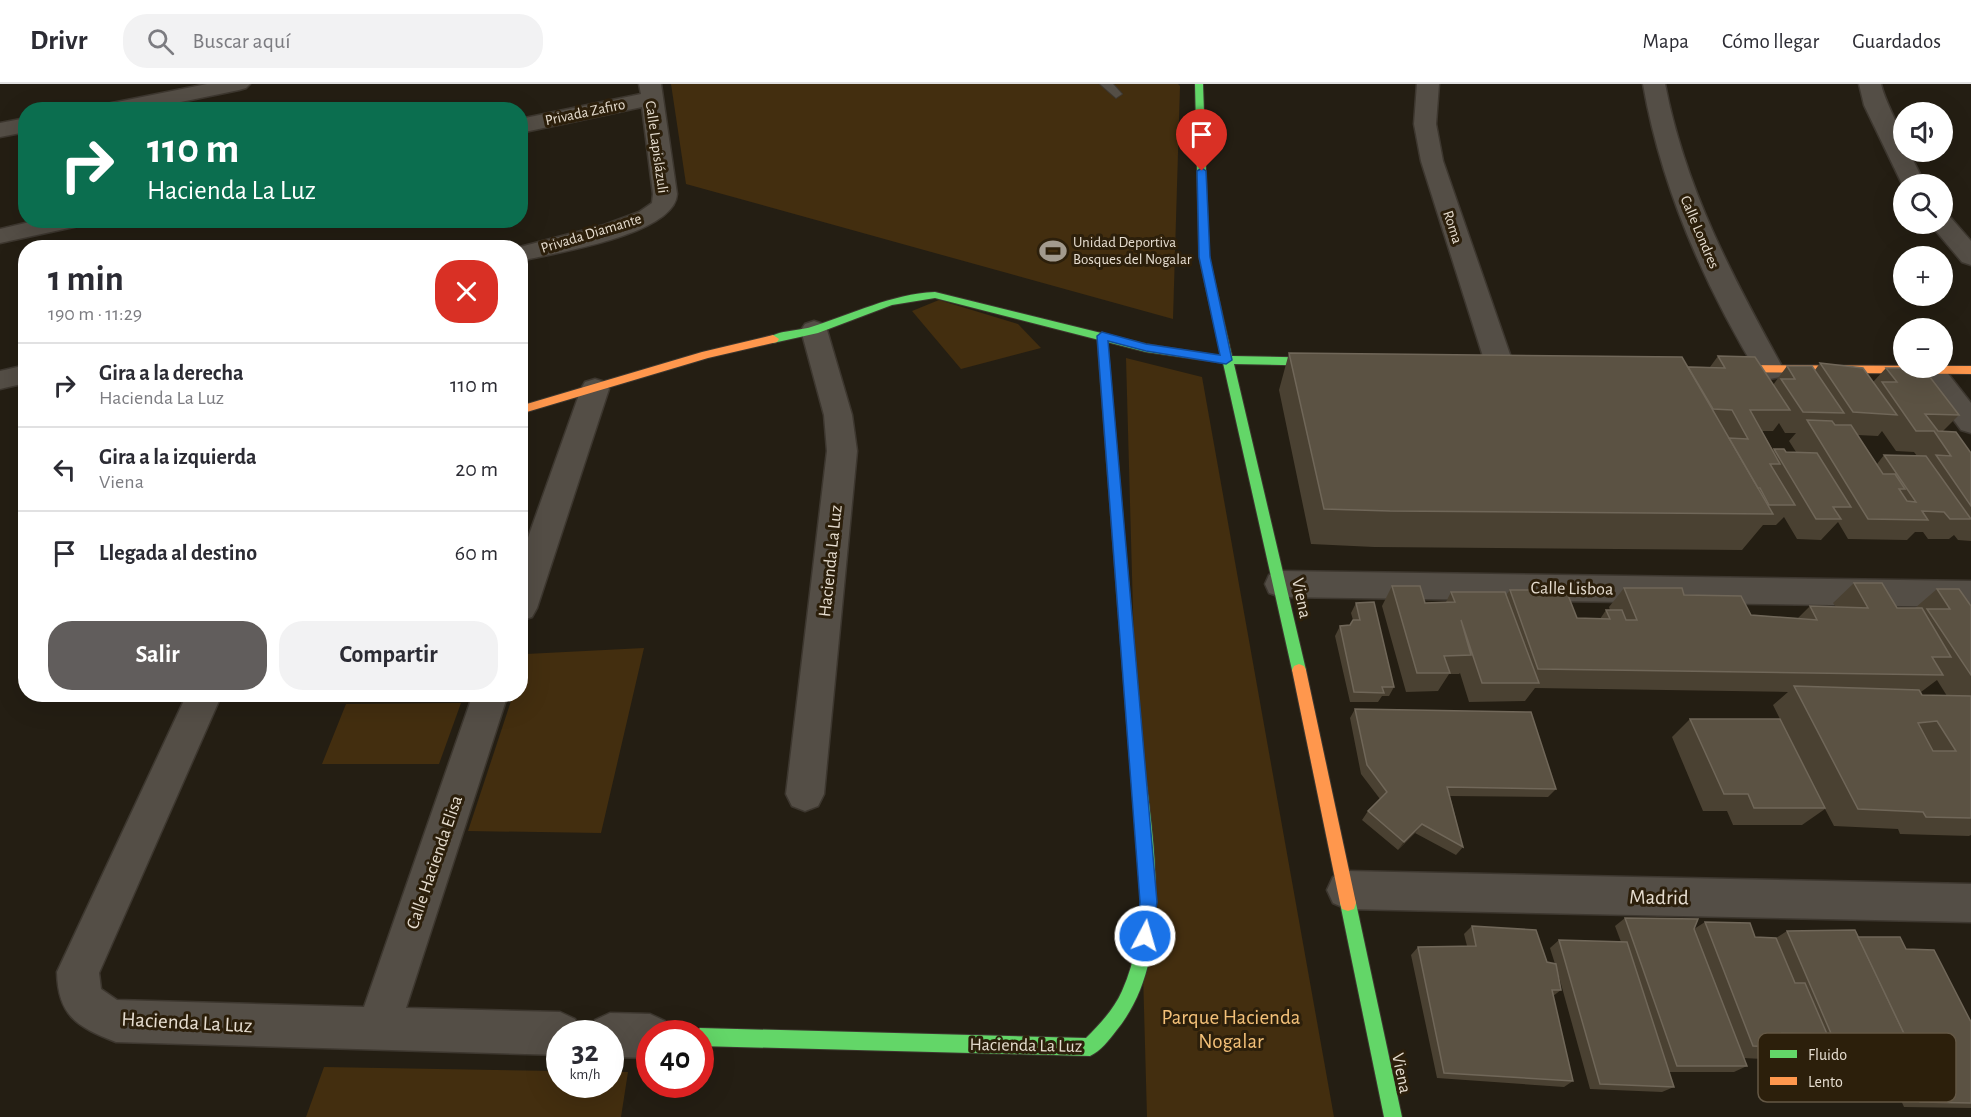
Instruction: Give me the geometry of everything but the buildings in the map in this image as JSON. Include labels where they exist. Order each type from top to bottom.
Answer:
[{"type":"street","points":[[148,102],[239,84]]},
{"type":"street","name":"Viena","points":[[1199,84],[1204,257],[1226,360],[1281,584],[1393,1117]]},
{"type":"street","name":"Roma","points":[[1428,84],[1425,124],[1432,161],[1500,366]]},
{"type":"street","name":"Calle Londres","points":[[1654,84],[1661,121],[1696,225],[1770,370]]},
{"type":"street","points":[[1870,84],[1875,105],[1909,174]]},
{"type":"street","name":"Privada Zafiro","points":[[528,124],[650,91]]},
{"type":"street","name":"Calle Lapislázuli","points":[[650,91],[665,194],[660,209]]},
{"type":"street","points":[[0,130],[18,127]]},
{"type":"street","name":"Privada Diamante","points":[[528,252],[588,238],[640,219],[660,209]]},
{"type":"street","points":[[0,236],[37,228]]},
{"type":"street","points":[[1951,234],[1971,257]]},
{"type":"street","points":[[528,408],[706,354],[814,330],[913,295],[935,295],[1146,348],[1226,360],[1345,363]]},
{"type":"street","name":"Hacienda La Luz","points":[[805,794],[842,451],[838,415],[814,330]]},
{"type":"street","name":"Hacienda La Luz","points":[[714,1037],[1090,1047],[1116,1022],[1135,991],[1143,954],[1148,902],[1102,336]]},
{"type":"street","points":[[1711,369],[1893,370]]},
{"type":"street","points":[[1953,370],[1971,370]]},
{"type":"street","points":[[0,380],[18,376]]},
{"type":"street","points":[[1937,378],[1971,423]]},
{"type":"street","points":[[528,585],[595,389]]},
{"type":"street","name":"Calle Lisboa","points":[[1281,584],[1971,594]]},
{"type":"street","name":"Hacienda La Luz","points":[[202,702],[78,972],[78,993],[92,1010],[116,1021],[546,1034]]},
{"type":"street","name":"Calle Hacienda Elisa","points":[[377,1030],[488,702]]},
{"type":"street","name":"Madrid","points":[[1347,891],[1971,903]]},
{"type":"lane","points":[[1106,84],[1116,94]]},
{"type":"green space","name":"Unidad Deportiva Bosques del Nogalar","points":[[671,84],[1178,84],[1180,86],[1173,319],[686,184]]},
{"type":"green space","points":[[939,300],[1018,324],[1041,348],[961,369],[912,311]]},
{"type":"green space","name":"Parque Hacienda Nogalar","points":[[1126,358],[1202,377],[1334,1117],[1147,1117]]},
{"type":"green space","points":[[644,648],[601,833],[468,831],[511,702],[528,702],[528,654]]},
{"type":"green space","points":[[461,703],[439,764],[322,764],[346,704]]},
{"type":"green space","points":[[324,1067],[546,1071],[546,1098],[624,1098],[621,1117],[306,1117]]},
{"type":"green space","points":[[624,1072],[628,1072],[624,1098]]},
{"type":"traffic: fast","points":[[1199,84],[1204,257],[1299,670]]},
{"type":"traffic: fast","points":[[773,339],[814,330],[888,303],[935,295],[1146,348],[1226,360],[1330,362]]},
{"type":"traffic: fast","points":[[714,1037],[1090,1047],[1112,1023],[1129,996],[1139,970],[1145,940],[1147,876],[1136,751]]},
{"type":"traffic: fast","points":[[1348,903],[1393,1117]]},
{"type":"traffic: slow","points":[[1102,336],[1136,751]]},
{"type":"traffic: slow","points":[[528,408],[706,355],[773,339]]},
{"type":"traffic: slow","points":[[1721,369],[1971,370]]},
{"type":"traffic: slow","points":[[1299,670],[1348,903]]},
{"type":"place","name":"Unidad Deportiva Bosques del Nogalar","points":[[1053,251]]},
{"type":"route","points":[[1145,936],[1148,902],[1102,336],[1146,348],[1226,360],[1204,257],[1202,171]]}]
